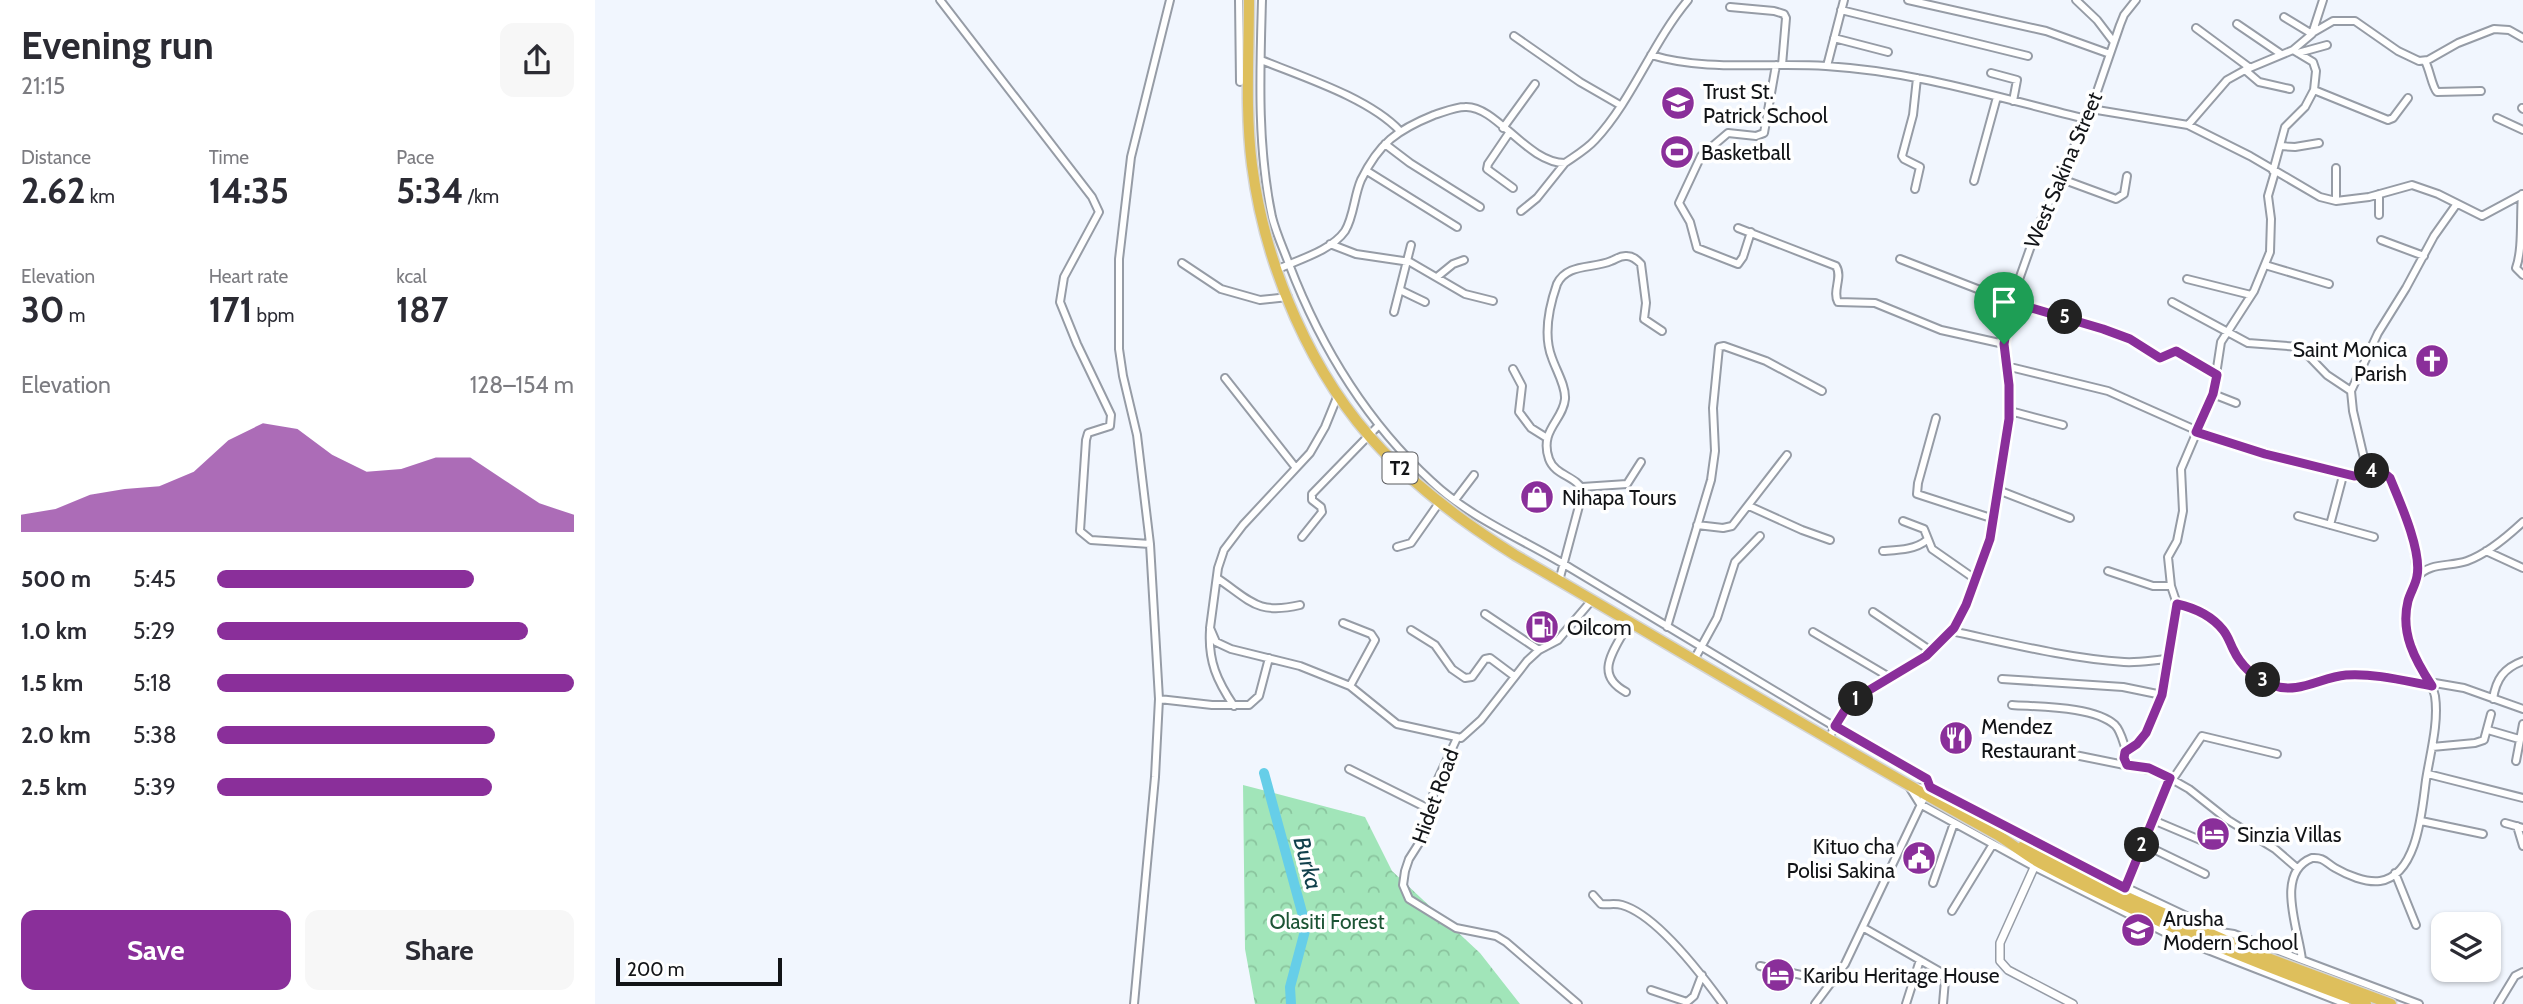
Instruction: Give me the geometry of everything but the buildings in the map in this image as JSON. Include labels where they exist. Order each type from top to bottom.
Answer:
[{"type":"highway","name":"T2","points":[[1249,0],[1249,119],[1252,163],[1258,202],[1276,271],[1317,359],[1338,395],[1396,464],[1439,503],[1489,539],[1829,738],[1996,840],[2124,892],[2229,942],[2391,1004]]},
{"type":"highway","name":"T2","points":[[2027,851],[2035,866],[2253,962],[2366,1004]]},
{"type":"street","points":[[940,0],[1091,197],[1099,212],[1064,277],[1060,302],[1080,353],[1111,415],[1110,426],[1092,430],[1086,440],[1080,531],[1091,540],[1150,544]]},
{"type":"street","points":[[1134,1004],[1155,777],[1159,699],[1150,544],[1137,435],[1119,349],[1119,259],[1131,157],[1170,0]]},
{"type":"street","points":[[1239,0],[1240,82]]},
{"type":"street","points":[[1262,0],[1263,149],[1269,195],[1280,243],[1311,316],[1333,359],[1354,393],[1379,425],[1431,482],[1455,500],[1521,542],[1564,564],[1927,779],[1925,796],[1864,928],[1833,982],[1815,1004]]},
{"type":"street","points":[[1521,211],[1530,206],[1565,163],[1594,141],[1620,105],[1670,21],[1688,0]]},
{"type":"street","points":[[1827,66],[1843,0]]},
{"type":"street","points":[[1908,0],[2046,31],[2110,54]]},
{"type":"street","points":[[2076,0],[2097,20],[2113,41]]},
{"type":"street","name":"West Sakina Street","points":[[1829,738],[1845,710],[1861,695],[1916,663],[1958,622],[1990,539],[1994,519],[2010,411],[2004,344],[2011,302],[2059,178],[2091,108],[2113,41],[2124,15],[2136,0]]},
{"type":"street","points":[[2313,33],[2323,0]]},
{"type":"street","points":[[1730,7],[1774,10],[1784,14],[1786,18],[1764,133],[1756,136],[1728,133],[1701,156],[1679,203],[1690,222],[1694,241],[1700,251],[1738,264],[1751,232]]},
{"type":"street","points":[[1841,10],[2028,57]]},
{"type":"street","points":[[2284,17],[2313,33]]},
{"type":"street","points":[[2295,51],[2313,33],[2333,21],[2355,21],[2397,51],[2410,58],[2425,61],[2458,43],[2494,29],[2509,30],[2523,38]]},
{"type":"street","points":[[2237,24],[2281,54]]},
{"type":"street","points":[[2196,28],[2259,82],[2290,89]]},
{"type":"street","points":[[1514,36],[1580,82],[1620,105]]},
{"type":"street","points":[[1834,38],[1888,52]]},
{"type":"street","points":[[2188,125],[2227,80],[2281,54],[2327,45]]},
{"type":"street","points":[[2126,750],[2137,744],[2146,733],[2162,695],[2177,604],[2171,586],[2168,557],[2176,541],[2183,511],[2180,477],[2213,394],[2218,351],[2226,332],[2251,295],[2270,252],[2269,191],[2285,127],[2305,107],[2314,90],[2316,68],[2309,59],[2295,51]]},
{"type":"street","points":[[1651,55],[1700,64],[1827,66],[1917,78],[2085,119]]},
{"type":"street","points":[[1261,60],[1334,90],[1379,113],[1400,131]]},
{"type":"street","points":[[2425,61],[2433,88],[2437,92],[2481,91]]},
{"type":"street","points":[[1991,73],[2017,80],[2013,101]]},
{"type":"street","points":[[1915,189],[1920,167],[1902,156],[1913,115],[1917,78]]},
{"type":"street","points":[[1513,188],[1487,169],[1488,164],[1535,84]]},
{"type":"street","points":[[2314,90],[2388,120],[2393,118],[2408,98]]},
{"type":"street","points":[[1974,181],[1997,97]]},
{"type":"street","points":[[1276,271],[1330,244],[1345,230],[1355,197],[1367,171],[1385,144],[1400,131],[1443,112],[1465,107],[1480,110],[1546,158],[1565,163]]},
{"type":"street","points":[[2091,108],[2188,125],[2250,156],[2320,197],[2336,201],[2346,202],[2412,185],[2438,194],[2482,216],[2523,194]]},
{"type":"street","points":[[2497,118],[2523,130]]},
{"type":"street","points":[[2280,146],[2295,147],[2319,143]]},
{"type":"street","points":[[1385,144],[1480,207]]},
{"type":"street","points":[[2336,168],[2336,201]]},
{"type":"street","points":[[1367,171],[1457,228]]},
{"type":"street","points":[[2059,178],[2116,199],[2124,194],[2127,176]]},
{"type":"street","points":[[2379,194],[2379,215]]},
{"type":"street","points":[[2523,194],[2523,252],[2521,262],[2516,268],[2523,275]]},
{"type":"street","points":[[2367,471],[2351,391],[2378,332],[2456,205]]},
{"type":"street","points":[[1738,228],[1836,266],[1839,273],[1836,298],[1838,302],[1875,303],[1941,330],[2004,344]]},
{"type":"street","points":[[2381,240],[2424,256]]},
{"type":"street","points":[[1330,244],[1356,254],[1408,262],[1465,294],[1493,301]]},
{"type":"street","points":[[1394,312],[1411,244]]},
{"type":"street","points":[[1641,462],[1627,484],[1582,487],[1552,466],[1547,452],[1548,438],[1565,401],[1564,390],[1547,339],[1555,290],[1561,277],[1583,267],[1611,262],[1625,255],[1641,264],[1646,303],[1644,319],[1662,331]]},
{"type":"street","points":[[1900,259],[2011,302],[2112,332],[2130,339],[2160,358],[2176,351],[2217,375]]},
{"type":"street","points":[[1437,277],[1453,264],[1464,260]]},
{"type":"street","points":[[1182,263],[1221,289],[1260,300],[1288,297]]},
{"type":"street","points":[[2265,265],[2329,284]]},
{"type":"street","points":[[2187,279],[2251,295]]},
{"type":"street","points":[[1400,290],[1425,302]]},
{"type":"street","points":[[2172,302],[2248,343],[2301,347],[2327,375],[2351,391]]},
{"type":"street","points":[[1667,627],[1708,494],[1715,451],[1713,408],[1719,347],[1724,345],[1766,361],[1822,391]]},
{"type":"street","points":[[2006,366],[2108,391],[2196,432],[2265,454],[2360,476],[2367,471],[2384,473],[2390,478],[2413,536],[2417,576],[2408,602],[2406,634],[2411,651],[2431,684],[2436,717],[2421,821],[2406,862],[2383,881],[2370,881],[2334,868],[2319,857],[2305,861],[2297,868],[2291,901],[2302,960]]},
{"type":"street","points":[[1513,369],[1522,386],[1519,412],[1531,428],[1548,438]]},
{"type":"street","points":[[1225,378],[1296,468]]},
{"type":"street","points":[[2213,394],[2236,403]]},
{"type":"street","points":[[1234,706],[1223,691],[1209,655],[1220,558],[1229,542],[1318,440],[1338,395]]},
{"type":"street","points":[[2010,411],[2063,425]]},
{"type":"street","points":[[1936,418],[1917,494],[1994,519]]},
{"type":"street","points":[[1302,537],[1322,512],[1322,508],[1312,500],[1311,495],[1379,425]]},
{"type":"street","points":[[1697,525],[1728,528],[1736,523],[1787,455]]},
{"type":"street","points":[[2330,525],[2344,472]]},
{"type":"street","points":[[1455,500],[1474,475]]},
{"type":"street","points":[[1559,581],[1582,497],[1582,487]]},
{"type":"street","points":[[1998,490],[2070,518]]},
{"type":"street","points":[[1397,547],[1411,544],[1439,503]]},
{"type":"street","points":[[1749,506],[1830,540]]},
{"type":"street","points":[[2298,516],[2374,537]]},
{"type":"street","points":[[1903,521],[1924,529],[1932,549],[1975,579]]},
{"type":"street","points":[[2417,576],[2435,566],[2468,561],[2486,551],[2523,522]]},
{"type":"street","points":[[1695,660],[1717,618],[1735,562],[1760,536]]},
{"type":"street","points":[[1883,551],[1911,548],[1927,540]]},
{"type":"street","points":[[2486,551],[2523,568]]},
{"type":"street","points":[[2108,571],[2153,586],[2171,586]]},
{"type":"street","points":[[1217,578],[1264,608],[1277,610],[1300,605]]},
{"type":"street","points":[[1210,628],[1216,642],[1221,645],[1300,666],[1350,686],[1397,724],[1457,738],[1470,732],[1514,676],[1539,650],[1558,640],[1592,600]]},
{"type":"street","points":[[2177,604],[2199,610],[2213,620],[2224,631],[2243,666],[2274,686],[2303,687],[2347,675],[2392,679],[2465,688],[2523,709]]},
{"type":"street","points":[[1873,612],[1931,651]]},
{"type":"street","points":[[1485,614],[1539,650]]},
{"type":"street","points":[[1626,692],[1612,683],[1607,670],[1609,659],[1629,622]]},
{"type":"street","points":[[1343,623],[1371,634],[1375,640],[1350,686]]},
{"type":"street","points":[[1411,631],[1435,645],[1452,669],[1465,678],[1472,677],[1485,659],[1490,658],[1514,676]]},
{"type":"street","points":[[1951,631],[2063,654],[2113,661],[2135,663],[2168,659]]},
{"type":"street","points":[[1813,632],[1891,678]]},
{"type":"street","points":[[1159,699],[1249,705],[1257,699],[1269,658]]},
{"type":"street","points":[[2493,699],[2503,671],[2523,661]]},
{"type":"street","points":[[2002,679],[2123,687],[2162,695]]},
{"type":"street","points":[[2012,705],[2064,709],[2105,719],[2118,729],[2126,750],[2124,758],[2127,765]]},
{"type":"street","points":[[2432,747],[2484,740],[2489,730],[2491,714]]},
{"type":"street","points":[[2516,761],[2523,723]]},
{"type":"street","points":[[2489,730],[2519,739]]},
{"type":"street","points":[[2124,892],[2172,778],[2201,736],[2277,754]]},
{"type":"street","name":"Hidet Road","points":[[1457,738],[1436,783],[1420,844],[1409,859],[1405,871],[1403,885],[1409,899],[1456,928],[1496,936],[1506,942],[1578,1004]]},
{"type":"street","points":[[2065,753],[2149,768],[2172,778],[2210,804],[2242,831],[2282,854],[2297,868]]},
{"type":"street","points":[[1349,769],[1429,809]]},
{"type":"street","points":[[2428,774],[2523,798]]},
{"type":"street","points":[[1925,796],[1954,823],[1996,840],[2035,866],[2172,936],[2346,1004]]},
{"type":"street","points":[[1925,796],[2124,892],[2219,932],[2234,934],[2419,1004]]},
{"type":"street","points":[[2153,820],[2205,842]]},
{"type":"street","points":[[2421,821],[2483,834]]},
{"type":"street","points":[[1933,883],[1954,823]]},
{"type":"street","points":[[2505,823],[2520,827],[2523,846]]},
{"type":"street","points":[[1952,911],[1996,840]]},
{"type":"street","points":[[2143,844],[2205,874]]},
{"type":"street","points":[[2035,866],[2000,943],[2000,961],[2008,970],[2073,1004]]},
{"type":"street","points":[[2395,873],[2416,925]]},
{"type":"street","points":[[1593,895],[1601,904],[1619,904],[1636,911],[1671,941],[1702,975],[1723,1004]]},
{"type":"street","points":[[1864,928],[1939,971],[1945,980],[1943,1004]]},
{"type":"street","points":[[2219,932],[2229,942]]},
{"type":"street","points":[[1906,1004],[1920,960]]},
{"type":"street","points":[[1760,966],[1833,982]]},
{"type":"street","points":[[2498,1004],[2515,976],[2523,972]]},
{"type":"street","points":[[1651,990],[1687,1002],[1694,996],[1702,975]]},
{"type":"green space","name":"Basketball","points":[[1678,136],[1689,141],[1677,168],[1665,162]]},
{"type":"green space","name":"Olasiti Forest","points":[[1243,785],[1365,817],[1392,871],[1480,953],[1520,1004],[1255,1004],[1245,949]]},
{"type":"waterway","name":"Burka","points":[[1264,773],[1306,927],[1290,987],[1291,1004]]},
{"type":"place","name":"Trust St. Patrick School","points":[[1678,103]]},
{"type":"place","name":"Basketball","points":[[1677,152]]},
{"type":"place","name":"Saint Monica Parish","points":[[2432,361]]},
{"type":"place","name":"Nihapa Tours","points":[[1537,497]]},
{"type":"place","name":"Oilcom","points":[[1542,627]]},
{"type":"place","name":"Mendez Restaurant","points":[[1956,738]]},
{"type":"place","name":"Sinzia Villas","points":[[2213,834]]},
{"type":"place","name":"Kituo cha Polisi Sakina","points":[[1919,858]]},
{"type":"place","name":"Arusha Modern School","points":[[2138,930]]},
{"type":"place","name":"Karibu Heritage House","points":[[1778,975]]},
{"type":"route","points":[[2011,302],[2130,339],[2160,358],[2173,350],[2176,351],[2217,375],[2213,394],[2196,432],[2265,454],[2354,476],[2364,475],[2367,471],[2384,473],[2390,478],[2413,536],[2417,576],[2406,611],[2406,634],[2411,651],[2432,686],[2347,675],[2303,687],[2274,686],[2239,662],[2224,631],[2213,620],[2199,610],[2177,604],[2162,695],[2146,733],[2137,744],[2126,750],[2124,755],[2127,765],[2149,768],[2170,778],[2125,888],[1930,787],[1927,779],[1835,726],[1845,710],[1861,695],[1926,656],[1954,628],[1966,605],[1990,539],[2007,434],[2010,404],[2004,344],[2011,302]]}]
